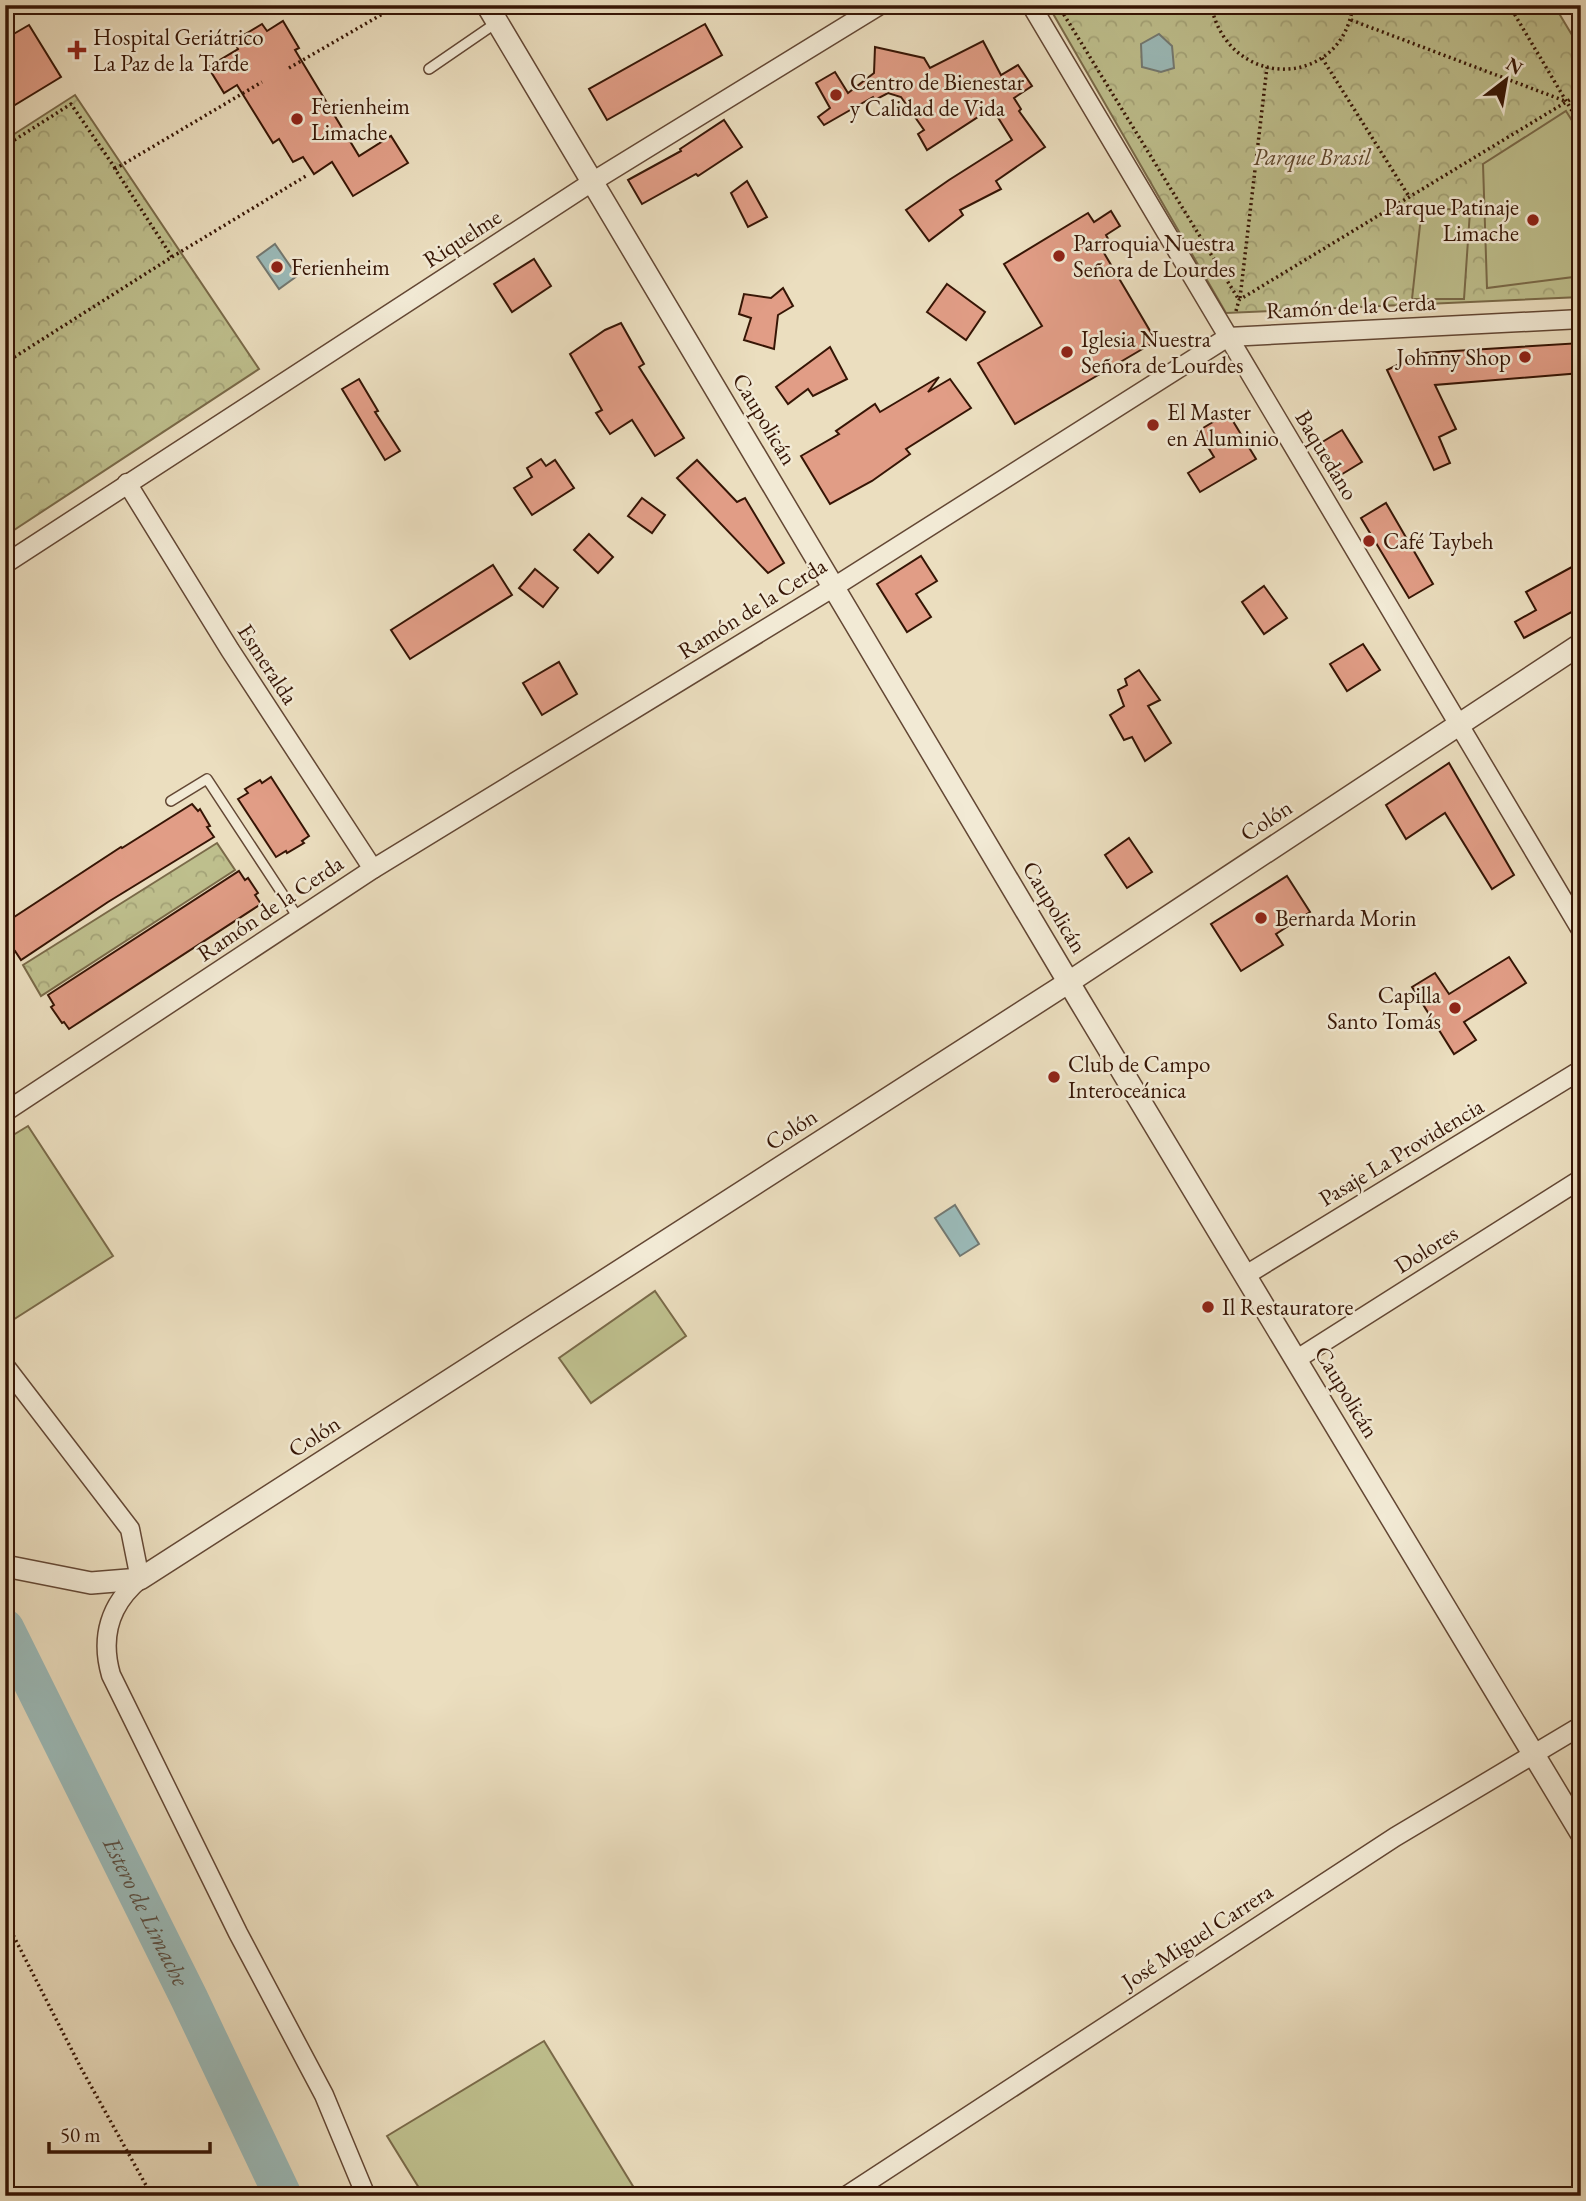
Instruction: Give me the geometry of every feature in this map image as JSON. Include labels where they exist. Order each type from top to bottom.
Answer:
[{"type":"street","name":"Riquelme","points":[[5,564],[592,182],[880,5]]},
{"type":"street","name":"Baquedano","points":[[1031,5],[1581,930]]},
{"type":"street","name":"Caupolicán","points":[[492,14],[1069,982],[1581,1833]]},
{"type":"street","name":"Ramón de la Cerda","points":[[5,1112],[373,869],[834,587],[1228,337],[1581,318]]},
{"type":"street","name":"Esmeralda","points":[[127,483],[230,650],[373,869]]},
{"type":"street","name":"Colón","points":[[5,1566],[91,1583],[141,1579],[1069,982],[1581,644]]},
{"type":"street","name":"Pasaje La Providencia","points":[[1246,1275],[1581,1070]]},
{"type":"street","name":"Dolores","points":[[1297,1359],[1581,1180]]},
{"type":"street","points":[[5,1366],[130,1529],[141,1579],[128,1589],[112,1615],[105,1645],[111,1675],[237,1933],[324,2095],[366,2196]]},
{"type":"street","name":"José Miguel Carrera","points":[[846,2196],[1395,1837],[1581,1726]]},
{"type":"lane","points":[[429,69],[492,14]]},
{"type":"lane","points":[[171,801],[207,779],[299,919]]},
{"type":"path","points":[[1058,5],[1239,300]]},
{"type":"path","points":[[1211,5],[1217,29],[1230,48],[1251,62],[1274,69],[1299,68],[1322,58],[1340,42],[1351,20],[1353,5]]},
{"type":"path","points":[[1509,5],[1581,127]]},
{"type":"path","points":[[289,68],[391,9]]},
{"type":"path","points":[[1351,20],[1566,101]]},
{"type":"path","points":[[1322,58],[1410,198]]},
{"type":"path","points":[[1228,337],[1239,300],[1267,67]]},
{"type":"path","points":[[115,169],[262,82]]},
{"type":"path","points":[[1239,300],[1581,93]]},
{"type":"path","points":[[5,146],[71,104],[172,257]]},
{"type":"path","points":[[5,363],[306,176]]},
{"type":"path","points":[[5,1915],[81,2068],[152,2196]]},
{"type":"green space","name":"Parque Brasil","points":[[1048,5],[1554,5],[1581,50],[1581,297],[1226,313]]},
{"type":"green space","points":[[75,95],[259,369],[5,536],[5,140]]},
{"type":"green space","name":"Parque Patinaje Limache","points":[[1566,111],[1581,135],[1581,276],[1487,288],[1483,164]]},
{"type":"green space","points":[[1422,207],[1470,211],[1464,299],[1412,299]]},
{"type":"green space","points":[[217,843],[235,870],[41,996],[23,965]]},
{"type":"green space","points":[[28,1126],[113,1256],[5,1325],[5,1140]]},
{"type":"green space","points":[[655,1291],[686,1336],[591,1403],[559,1358]]},
{"type":"green space","points":[[544,2041],[639,2196],[424,2196],[387,2136]]},
{"type":"water","points":[[1159,34],[1172,46],[1174,68],[1161,72],[1142,67],[1141,44]]},
{"type":"water","name":"Ferienheim","points":[[275,244],[297,276],[279,289],[257,257]]},
{"type":"water","points":[[955,1205],[979,1244],[960,1256],[935,1218]]},
{"type":"building","name":"Ferienheim Limache","points":[[283,21],[299,48],[295,50],[359,156],[391,136],[408,163],[353,196],[332,162],[314,174],[303,157],[293,162],[279,139],[273,143],[237,85],[224,93],[208,67],[238,49],[234,41],[262,24],[267,31]]},
{"type":"building","points":[[705,24],[722,55],[607,120],[589,89]]},
{"type":"building","points":[[29,25],[61,77],[5,111],[5,39]]},
{"type":"building","points":[[983,41],[1001,75],[1018,65],[1032,86],[1014,98],[1021,109],[1019,111],[1045,147],[996,181],[1001,189],[960,210],[963,215],[929,241],[906,210],[1012,140],[992,108],[927,150],[918,134],[924,130],[901,97],[888,93],[875,100],[873,97],[824,125],[818,117],[830,108],[816,83],[835,72],[848,93],[874,73],[875,47],[924,58],[930,68]]},
{"type":"building","points":[[724,120],[742,147],[698,176],[696,174],[642,204],[628,180],[681,151],[680,149]]},
{"type":"building","points":[[747,181],[767,217],[748,227],[731,193]]},
{"type":"building","name":"Iglesia Nuestra Señora de Lourdes","points":[[1111,211],[1120,226],[1106,235],[1113,248],[1104,253],[1156,341],[1015,424],[978,363],[1042,326],[1004,264],[1088,213],[1094,222]]},
{"type":"building","points":[[534,259],[551,286],[512,312],[494,284]]},
{"type":"building","points":[[947,284],[985,312],[966,340],[927,312]]},
{"type":"building","points":[[783,288],[793,306],[778,315],[774,349],[744,340],[751,318],[739,314],[744,294],[771,298]]},
{"type":"building","points":[[621,323],[644,364],[639,367],[684,438],[655,456],[632,420],[610,434],[596,413],[602,410],[570,354],[605,330]]},
{"type":"building","points":[[1581,343],[1581,373],[1435,385],[1456,429],[1439,437],[1450,463],[1434,470],[1387,370],[1422,353]]},
{"type":"building","points":[[830,347],[847,379],[813,396],[808,389],[788,404],[776,387]]},
{"type":"building","points":[[939,377],[928,392],[950,379],[971,408],[906,449],[910,454],[872,481],[830,504],[801,456],[839,434],[836,431],[875,404],[880,412]]},
{"type":"building","points":[[359,379],[378,411],[375,412],[400,451],[385,460],[342,389]]},
{"type":"building","points":[[1228,413],[1256,459],[1200,492],[1188,473],[1214,457],[1198,431]]},
{"type":"building","points":[[1342,430],[1362,462],[1339,476],[1319,444]]},
{"type":"building","points":[[541,459],[546,466],[555,460],[574,488],[532,515],[514,488],[532,477],[527,468]]},
{"type":"building","points":[[697,460],[737,502],[745,498],[784,563],[768,573],[677,478]]},
{"type":"building","points":[[642,498],[665,515],[652,533],[628,516]]},
{"type":"building","points":[[1386,503],[1433,584],[1409,598],[1361,518]]},
{"type":"building","points":[[589,534],[613,557],[598,573],[574,550]]},
{"type":"building","points":[[921,556],[937,581],[916,594],[931,617],[907,632],[877,584]]},
{"type":"building","points":[[1581,562],[1581,607],[1524,638],[1515,622],[1536,610],[1526,592]]},
{"type":"building","points":[[493,565],[512,595],[410,659],[391,630]]},
{"type":"building","points":[[535,569],[558,588],[543,607],[519,588]]},
{"type":"building","points":[[1264,586],[1287,618],[1264,634],[1242,602]]},
{"type":"building","points":[[1363,644],[1380,670],[1347,691],[1330,664]]},
{"type":"building","points":[[559,662],[577,694],[542,715],[523,683]]},
{"type":"building","points":[[1139,670],[1160,700],[1148,706],[1171,743],[1145,761],[1132,737],[1124,740],[1110,715],[1124,706],[1118,690],[1127,685],[1125,679]]},
{"type":"building","points":[[1449,763],[1514,875],[1492,889],[1445,813],[1406,839],[1386,805]]},
{"type":"building","points":[[271,777],[309,836],[302,841],[304,843],[276,857],[238,799],[248,793],[245,789]]},
{"type":"building","points":[[192,804],[198,811],[200,809],[214,837],[108,902],[21,960],[15,951],[11,953],[5,943],[5,923]]},
{"type":"building","points":[[1129,838],[1152,872],[1127,888],[1105,855]]},
{"type":"building","points":[[239,871],[245,880],[248,878],[258,893],[255,895],[261,904],[69,1029],[62,1023],[51,1007],[54,1005],[48,995]]},
{"type":"building","name":"Bernarda Morin","points":[[1287,876],[1310,912],[1276,934],[1283,945],[1241,971],[1211,924]]},
{"type":"building","name":"Capilla Santo Tomás","points":[[1509,957],[1526,983],[1464,1022],[1476,1040],[1454,1054],[1412,987],[1435,973],[1449,994]]},
{"type":"waterway","name":"Estero de Limache","points":[[5,1628],[189,1998],[283,2196]]},
{"type":"place","name":"Hospital Geriátrico La Paz de la Tarde","points":[[77,50]]},
{"type":"place","name":"Centro de Bienestar y Calidad de Vida","points":[[836,95]]},
{"type":"place","name":"Ferienheim Limache","points":[[297,119]]},
{"type":"place","name":"Parque Patinaje Limache","points":[[1533,220]]},
{"type":"place","name":"Parroquia Nuestra Señora de Lourdes","points":[[1059,256]]},
{"type":"place","name":"Ferienheim","points":[[277,267]]},
{"type":"place","name":"Iglesia Nuestra Señora de Lourdes","points":[[1067,352]]},
{"type":"place","name":"Johnny Shop","points":[[1525,357]]},
{"type":"place","name":"El Master en Aluminio","points":[[1153,425]]},
{"type":"place","name":"Café Taybeh","points":[[1369,541]]},
{"type":"place","name":"Bernarda Morin","points":[[1261,918]]},
{"type":"place","name":"Capilla Santo Tomás","points":[[1455,1008]]},
{"type":"place","name":"Club de Campo Interoceánica","points":[[1054,1077]]},
{"type":"place","name":"Il Restauratore","points":[[1208,1307]]}]
